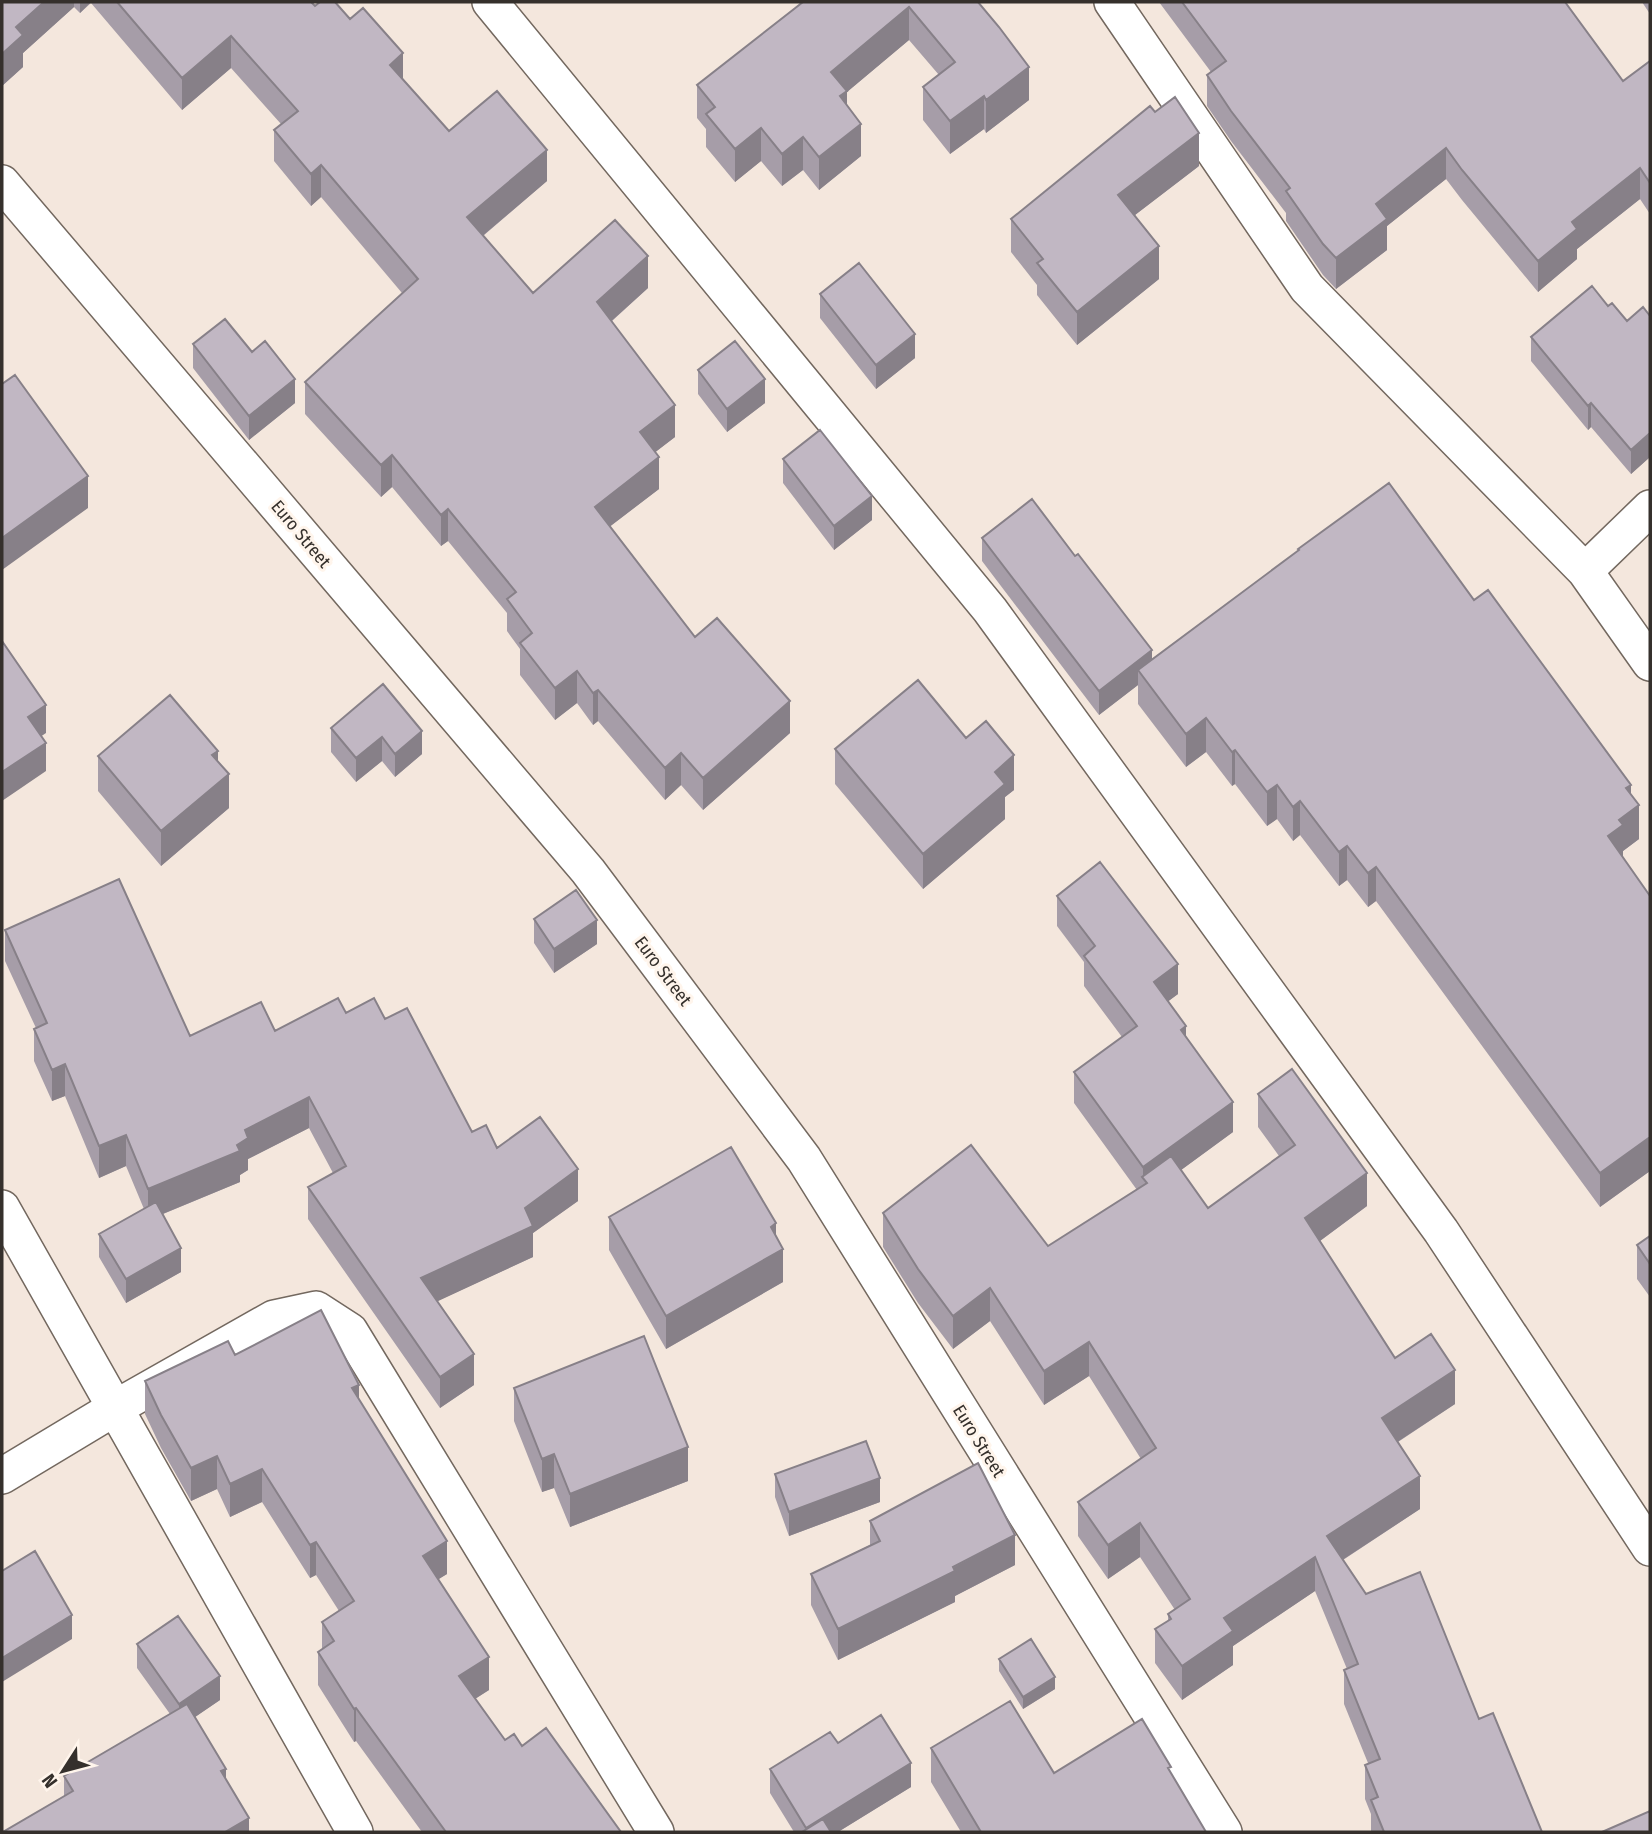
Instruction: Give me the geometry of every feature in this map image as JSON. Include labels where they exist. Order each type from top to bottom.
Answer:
[{"type":"street","points":[[490,2],[990,610],[1441,1231],[1650,1548]]},
{"type":"street","points":[[1112,2],[1307,288],[1584,571],[1650,663]]},
{"type":"street","name":"Euro Street","points":[[2,183],[588,871],[804,1159],[1224,1832]]},
{"type":"street","points":[[1584,571],[1650,508]]},
{"type":"street","points":[[2,1208],[355,1832]]},
{"type":"street","points":[[2,1476],[274,1318],[316,1309],[350,1331],[656,1832]]},
{"type":"building","points":[[2,2],[44,2],[16,27],[23,35],[2,54]]},
{"type":"building","points":[[117,2],[311,2],[315,6],[320,2],[335,2],[350,19],[363,8],[403,53],[390,65],[449,131],[497,91],[547,150],[467,217],[533,293],[615,220],[648,256],[597,302],[675,405],[640,432],[659,457],[595,507],[695,637],[717,618],[790,701],[703,778],[681,753],[665,768],[598,690],[593,693],[577,671],[555,688],[520,643],[532,633],[507,599],[516,592],[448,509],[441,515],[392,455],[381,465],[305,382],[418,279],[321,165],[311,174],[274,130],[298,111],[231,36],[182,78]]},
{"type":"building","points":[[803,2],[978,2],[1029,67],[986,100],[984,96],[950,121],[923,87],[955,62],[909,7],[831,72],[847,91],[840,96],[861,124],[819,157],[803,137],[782,154],[761,128],[735,149],[706,114],[715,107],[697,85]]},
{"type":"building","points":[[1182,2],[1565,2],[1623,81],[1650,61],[1650,183],[1640,168],[1572,222],[1577,229],[1538,261],[1446,148],[1376,204],[1387,219],[1336,258],[1286,191],[1290,188],[1207,75],[1226,61]]},
{"type":"building","points":[[1175,97],[1199,133],[1118,195],[1159,246],[1077,312],[1037,263],[1043,259],[1011,219],[1150,106],[1155,112]]},
{"type":"building","points":[[859,263],[915,334],[876,365],[820,294]]},
{"type":"building","points":[[1592,286],[1608,306],[1612,303],[1627,321],[1643,307],[1650,316],[1650,433],[1631,450],[1591,403],[1588,406],[1531,337]]},
{"type":"building","points":[[225,319],[252,352],[265,341],[295,379],[249,416],[193,344]]},
{"type":"building","points":[[735,341],[765,379],[727,409],[698,370]]},
{"type":"building","points":[[15,375],[88,476],[2,538],[2,384]]},
{"type":"building","points":[[820,430],[872,496],[834,526],[783,459]]},
{"type":"building","points":[[1389,483],[1474,600],[1488,590],[1631,785],[1626,788],[1639,805],[1619,820],[1623,825],[1608,836],[1650,896],[1650,1137],[1600,1173],[1376,867],[1368,873],[1347,846],[1339,852],[1300,801],[1293,807],[1277,785],[1267,792],[1206,718],[1186,734],[1138,670]]},
{"type":"building","points":[[1032,499],[1152,650],[1099,691],[982,538]]},
{"type":"building","points":[[2,641],[46,705],[28,717],[46,743],[2,772]]},
{"type":"building","points":[[918,680],[966,738],[986,721],[1014,755],[995,772],[1005,784],[923,854],[835,749]]},
{"type":"building","points":[[383,684],[422,731],[395,754],[382,737],[356,758],[331,728]]},
{"type":"building","points":[[170,695],[218,751],[212,755],[229,774],[161,831],[98,756]]},
{"type":"building","points":[[1100,862],[1178,964],[1154,982],[1186,1026],[1181,1030],[1233,1102],[1143,1167],[1074,1072],[1137,1026],[1084,956],[1095,946],[1057,896]]},
{"type":"building","points":[[119,879],[190,1036],[261,1002],[275,1031],[338,998],[346,1013],[374,998],[385,1019],[407,1008],[472,1132],[486,1125],[497,1148],[540,1117],[578,1169],[525,1208],[533,1226],[421,1278],[474,1354],[440,1377],[308,1187],[346,1166],[309,1097],[245,1130],[248,1138],[237,1145],[240,1151],[148,1189],[126,1135],[99,1146],[65,1064],[52,1070],[34,1029],[47,1023],[5,930]]},
{"type":"building","points":[[576,890],[597,920],[554,949],[534,919]]},
{"type":"building","points":[[1292,1069],[1367,1173],[1305,1218],[1395,1358],[1431,1334],[1455,1370],[1382,1418],[1420,1476],[1327,1536],[1366,1594],[1420,1572],[1479,1719],[1493,1713],[1542,1832],[1384,1832],[1371,1800],[1378,1797],[1365,1765],[1380,1759],[1344,1670],[1358,1664],[1315,1557],[1224,1618],[1233,1631],[1182,1666],[1155,1629],[1171,1619],[1168,1614],[1190,1599],[1140,1523],[1108,1545],[1078,1502],[1156,1448],[1089,1342],[1044,1371],[990,1288],[953,1316],[918,1269],[883,1213],[971,1145],[1048,1246],[1147,1183],[1142,1177],[1171,1156],[1208,1208],[1295,1145],[1258,1094]]},
{"type":"building","points":[[731,1147],[776,1223],[771,1227],[783,1249],[666,1316],[609,1217]]},
{"type":"building","points":[[156,1202],[181,1248],[126,1279],[99,1234]]},
{"type":"building","points":[[1650,1236],[1650,1264],[1637,1245]]},
{"type":"building","points":[[321,1310],[359,1385],[352,1388],[447,1541],[423,1556],[489,1657],[459,1676],[505,1740],[514,1734],[522,1746],[546,1728],[621,1832],[446,1832],[356,1708],[354,1709],[318,1652],[334,1641],[322,1622],[354,1601],[316,1542],[310,1545],[262,1469],[230,1484],[217,1456],[191,1468],[145,1381],[228,1341],[235,1355]]},
{"type":"building","points":[[644,1336],[688,1447],[570,1494],[554,1454],[542,1459],[514,1388]]},
{"type":"building","points":[[866,1441],[880,1478],[789,1512],[775,1474]]},
{"type":"building","points":[[978,1463],[1015,1535],[953,1567],[955,1571],[838,1629],[811,1574],[880,1541],[870,1521]]},
{"type":"building","points":[[35,1551],[72,1615],[2,1658],[2,1571]]},
{"type":"building","points":[[178,1616],[220,1676],[179,1704],[137,1644]]},
{"type":"building","points":[[1031,1639],[1055,1677],[1023,1697],[999,1659]]},
{"type":"building","points":[[1010,1701],[1054,1773],[1142,1719],[1206,1832],[981,1832],[931,1748]]},
{"type":"building","points":[[187,1704],[226,1769],[221,1771],[249,1818],[225,1832],[3,1832],[73,1791],[64,1776]]},
{"type":"building","points":[[881,1715],[911,1763],[806,1828],[770,1769],[830,1732],[838,1743]]},
{"type":"building","points":[[1650,1811],[1650,1832],[1602,1832]]},
{"type":"building","points":[[823,1819],[831,1832],[802,1832]]}]
